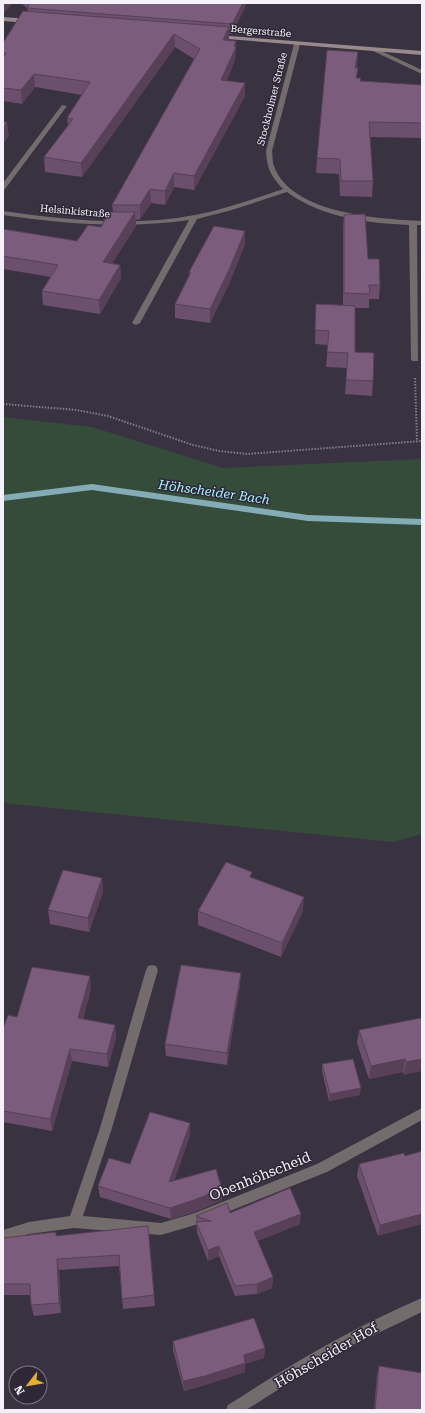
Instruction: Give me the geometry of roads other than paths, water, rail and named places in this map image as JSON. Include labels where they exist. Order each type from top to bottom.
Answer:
[{"type":"street","points":[[3,19],[36,22]]},
{"type":"street","name":"Bergerstraße","points":[[211,37],[422,53]]},
{"type":"street","name":"Stockholmer Straße","points":[[297,44],[276,118],[268,155],[268,160],[273,172],[287,190],[311,202],[344,215],[385,221],[422,223]]},
{"type":"street","points":[[375,50],[422,72]]},
{"type":"street","points":[[3,188],[64,106]]},
{"type":"street","name":"Helsinkistraße","points":[[3,213],[63,222],[135,224],[194,217],[230,208],[287,190]]},
{"type":"street","points":[[136,323],[194,217]]},
{"type":"street","points":[[413,222],[415,359]]},
{"type":"street","points":[[74,1222],[99,1151],[127,1060],[152,970]]},
{"type":"street","name":"Obenhöhscheid","points":[[3,1236],[29,1228],[74,1222],[161,1229],[195,1219],[322,1168],[422,1114]]},
{"type":"street","name":"Höhscheider Hof","points":[[233,1410],[356,1336],[422,1305]]},
{"type":"waterway","name":"Höhscheider Bach","points":[[3,498],[92,487],[308,518],[422,522]]}]
